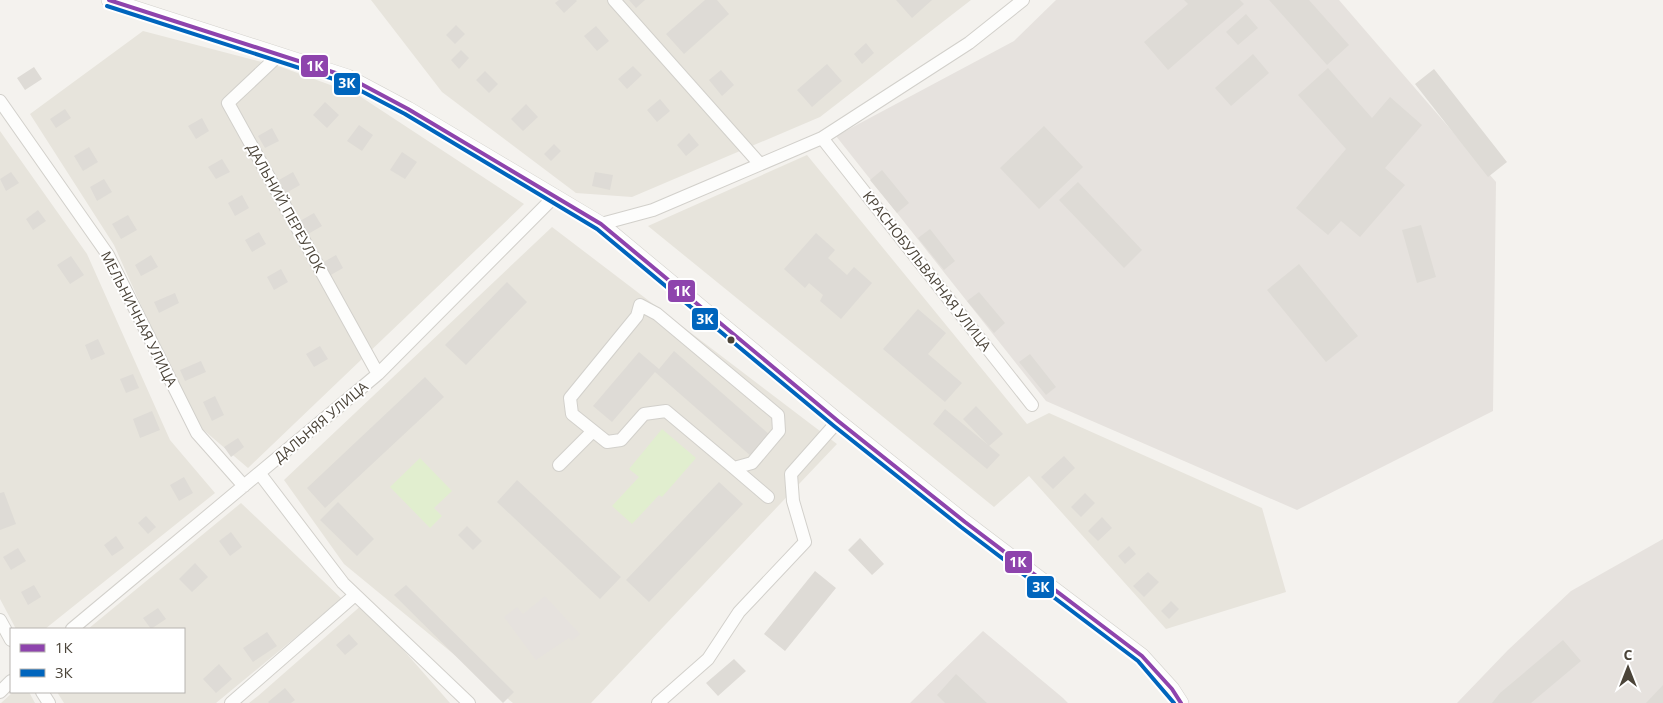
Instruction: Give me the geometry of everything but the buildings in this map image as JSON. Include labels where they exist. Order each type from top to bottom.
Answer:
[{"type":"street","points":[[108,0],[348,77],[408,109],[601,224],[838,421],[965,522],[1142,656],[1172,689],[1181,703]]},
{"type":"street","points":[[614,0],[759,163]]},
{"type":"street","points":[[601,224],[653,210],[759,163],[822,138],[969,43],[1023,0]]},
{"type":"street","name":"ДАЛЬНИЙ ПЕРЕУЛОК","points":[[279,55],[228,103],[378,374]]},
{"type":"street","name":"МЕЛЬНИЧНАЯ УЛИЦА","points":[[0,101],[108,255],[197,433],[244,486]]},
{"type":"street","name":"КРАСНОБУЛЬВАРНАЯ УЛИЦА","points":[[822,138],[1032,405]]},
{"type":"street","name":"ДАЛЬНЯЯ УЛИЦА","points":[[73,628],[378,374],[554,196]]},
{"type":"street","points":[[734,468],[752,463],[779,431],[778,415],[657,314],[640,305],[637,316],[570,398],[572,414],[607,442],[622,440],[644,414],[666,411],[734,468],[768,496]]},
{"type":"street","points":[[658,703],[708,659],[739,612],[806,542],[793,501],[791,474],[838,421]]},
{"type":"street","points":[[559,465],[593,431]]},
{"type":"street","points":[[260,474],[355,595],[469,703]]},
{"type":"street","points":[[231,703],[355,595]]},
{"type":"street","points":[[0,620],[10,638]]},
{"type":"street","points":[[0,692],[10,682]]},
{"type":"shaded area","points":[[371,0],[971,0],[820,117],[632,197],[576,193],[442,92]]},
{"type":"shaded area","points":[[1056,0],[1339,0],[1496,182],[1493,411],[1297,510],[1046,401],[836,136],[1014,41]]},
{"type":"shaded area","points":[[143,31],[281,67],[358,95],[524,204],[248,468],[193,421],[114,245],[30,114]]},
{"type":"shaded area","points":[[0,131],[87,254],[170,440],[215,493],[46,628],[15,628],[0,599]]},
{"type":"shaded area","points":[[807,155],[1027,424],[1049,413],[1262,508],[1286,592],[1166,629],[1029,476],[994,507],[648,226]]},
{"type":"shaded area","points":[[552,227],[837,444],[591,703],[513,703],[344,564],[284,480]]},
{"type":"shaded area","points":[[241,503],[342,599],[216,703],[64,703],[58,693],[185,693],[185,628],[89,628]]},
{"type":"shaded area","points":[[1663,539],[1663,703],[1457,703],[1508,650],[1571,591]]},
{"type":"shaded area","points":[[545,596],[580,634],[572,641],[569,638],[536,660],[504,617],[517,607],[523,614]]},
{"type":"shaded area","points":[[363,604],[450,703],[249,703],[258,696]]},
{"type":"shaded area","points":[[983,631],[1063,698],[1068,703],[910,703]]},
{"type":"shaded area","points":[[12,693],[30,693],[35,703],[1,703]]},
{"type":"green space","points":[[662,429],[696,458],[662,497],[659,495],[632,524],[612,506],[639,477],[629,469]]},
{"type":"green space","points":[[420,458],[452,491],[434,508],[442,516],[430,528],[390,487]]},
{"type":"transit line","name":"1К","points":[[109,0],[348,77],[408,109],[601,224],[838,421],[965,522],[1142,656],[1172,689],[1181,703]]},
{"type":"transit line","name":"3К","points":[[107,6],[346,83],[405,114],[597,229],[834,426],[961,527],[1138,661],[1174,703]]}]
